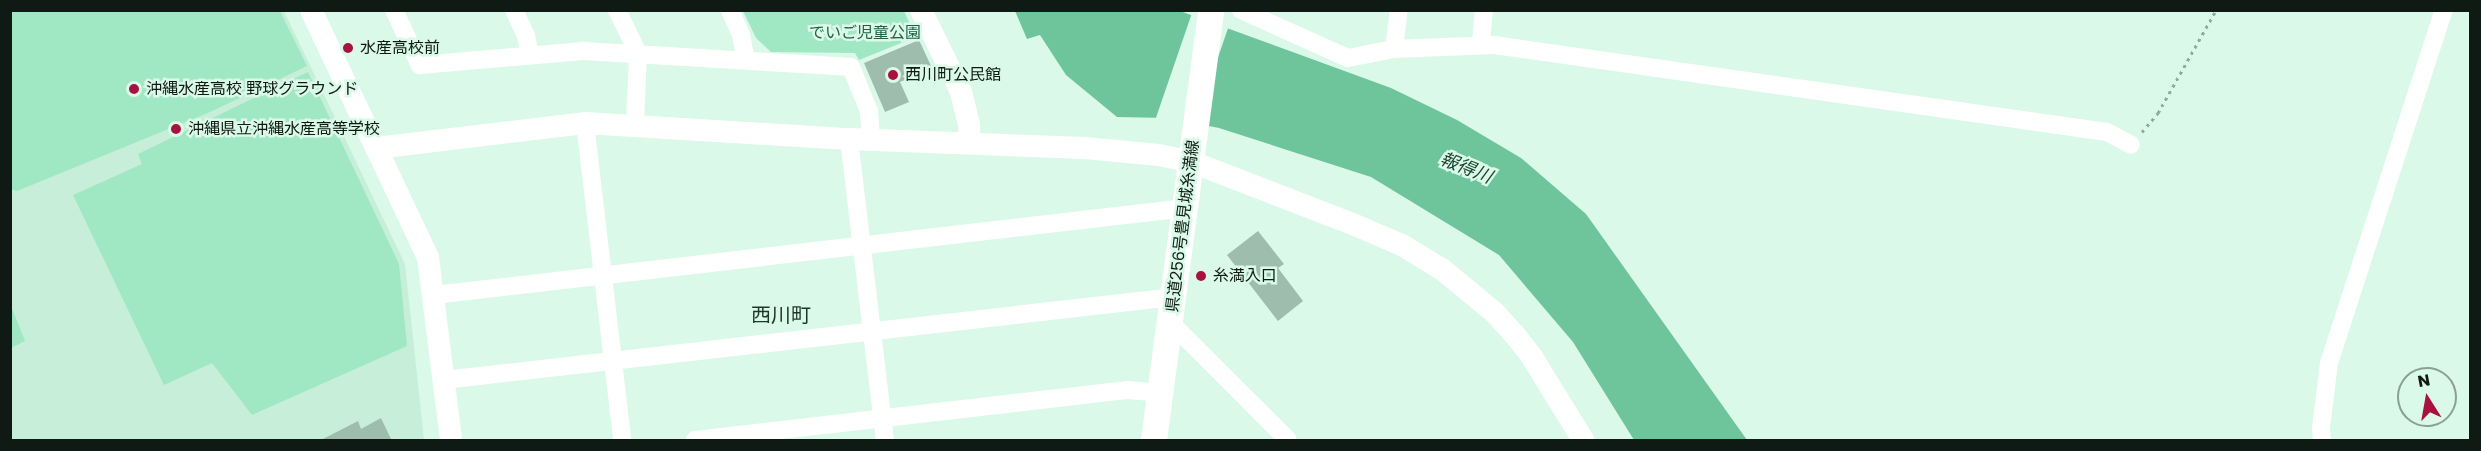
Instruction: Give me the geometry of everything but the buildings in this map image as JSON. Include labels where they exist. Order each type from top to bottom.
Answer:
[{"type":"main road","name":"県道256号豊見城糸満線","points":[[1154,441],[1211,11]]},
{"type":"street","points":[[311,10],[428,257],[451,441]]},
{"type":"street","points":[[394,10],[420,65],[583,51],[851,67],[869,111],[860,139],[862,245],[885,441]]},
{"type":"street","points":[[514,10],[526,36],[530,55]]},
{"type":"street","points":[[617,10],[638,53],[635,125]]},
{"type":"street","points":[[730,10],[741,35],[746,60]]},
{"type":"street","points":[[921,10],[961,92],[969,125],[970,143]]},
{"type":"street","points":[[1241,10],[1348,58],[1394,49],[1480,43],[2107,132],[2131,145]]},
{"type":"street","points":[[1394,49],[1399,10]]},
{"type":"street","points":[[1480,43],[1484,10]]},
{"type":"street","points":[[2322,441],[2320,428],[2329,363],[2444,10]]},
{"type":"street","points":[[376,147],[585,123],[860,139],[1113,150],[1159,155],[1192,162],[1402,245],[1443,270],[1495,313],[1515,335],[1532,357],[1583,441]]},
{"type":"street","points":[[585,123],[622,441]]},
{"type":"street","points":[[434,295],[1186,208]]},
{"type":"street","points":[[444,380],[1174,297]]},
{"type":"street","points":[[1171,323],[1288,441]]},
{"type":"street","points":[[695,441],[1128,390],[1161,393]]},
{"type":"path","points":[[2131,145],[2158,113],[2216,10]]},
{"type":"shaded area","name":"沖縄県立沖縄水産高等学校","points":[[10,11],[284,11],[405,264],[424,440],[11,440]]},
{"type":"shaded area","points":[[1015,11],[1180,11],[1391,88],[1457,120],[1521,158],[1586,214],[1747,440],[1634,440],[1573,342],[1499,255],[1371,177],[1219,128],[1168,118],[1117,117],[1066,75],[1040,35],[1027,39]]},
{"type":"green space","name":"沖縄水産高校 野球グラウンド","points":[[10,11],[280,11],[307,66],[210,112],[17,191],[10,189]]},
{"type":"green space","name":"でいご児童公園","points":[[743,11],[904,11],[916,37],[859,60],[855,53],[771,52],[756,38]]},
{"type":"green space","points":[[308,72],[399,264],[407,346],[252,415],[212,363],[164,385],[73,195],[142,164],[138,154]]},
{"type":"green space","points":[[11,306],[25,341],[10,348]]},
{"type":"pier","points":[[1192,13],[1229,26],[1193,131],[1156,118]]},
{"type":"place","name":"水産高校前","points":[[348,48]]},
{"type":"place","name":"西川町公民館","points":[[893,75]]},
{"type":"place","name":"沖縄水産高校 野球グラウンド","points":[[134,89]]},
{"type":"place","name":"沖縄県立沖縄水産高等学校","points":[[176,129]]},
{"type":"place","name":"糸満入口","points":[[1201,276]]},
{"type":"district","name":"西川町","points":[[781,315]]},
{"type":"water label","name":"報得川","points":[[1466,168]]}]
